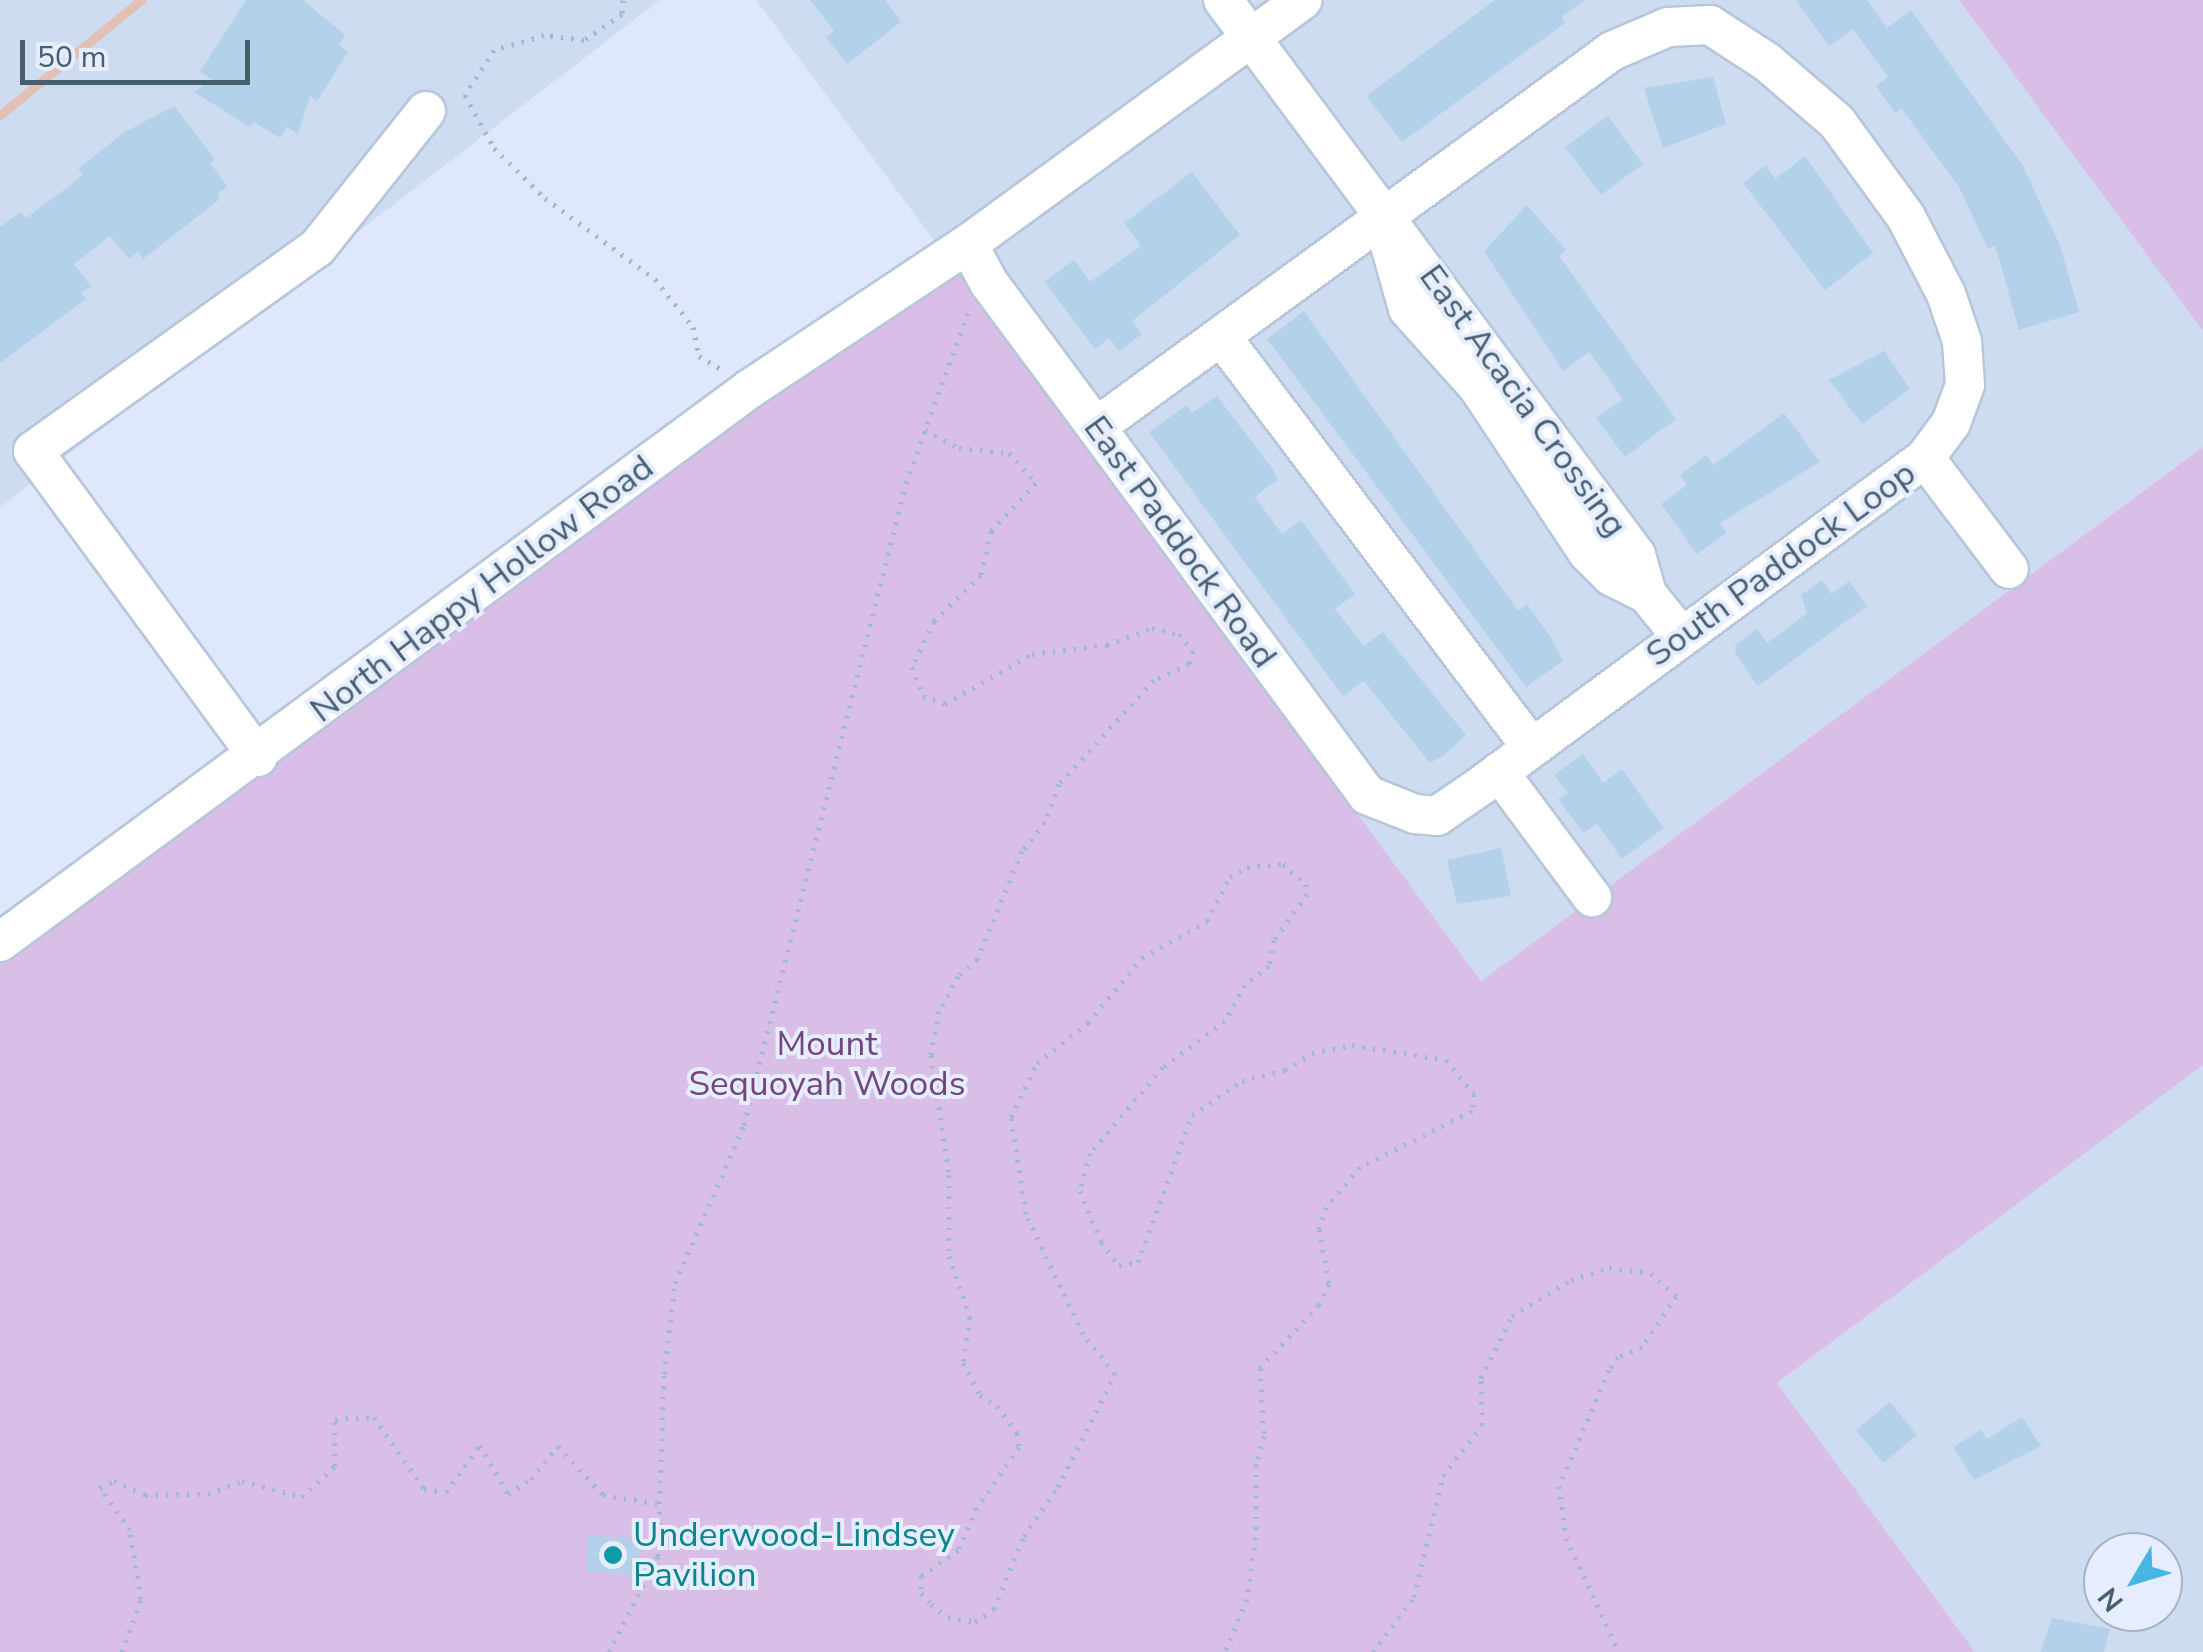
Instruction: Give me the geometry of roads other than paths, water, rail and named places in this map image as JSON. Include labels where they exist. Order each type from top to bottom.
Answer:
[{"type":"street","name":"East Acacia Crossing","points":[[1223,0],[1382,217],[1427,267],[1636,555],[1647,594],[1681,636]]},
{"type":"street","name":"North Happy Hollow Road","points":[[0,942],[258,757],[752,388],[968,244],[1302,0]]},
{"type":"street","name":"South Paddock Loop","points":[[1096,428],[1638,34],[1716,13],[1837,122],[1906,217],[1946,294],[1962,341],[1966,385],[1951,422],[1925,458],[1500,772],[1436,816],[1415,814]]},
{"type":"street","points":[[258,757],[33,451],[316,248],[426,111]]},
{"type":"street","name":"East Paddock Road","points":[[968,244],[989,283],[1366,794],[1415,814]]},
{"type":"street","points":[[1221,336],[1532,748]]},
{"type":"street","points":[[1925,458],[2009,569]]},
{"type":"street","points":[[1500,772],[1592,897]]},
{"type":"waterway","points":[[0,115],[141,0]]},
{"type":"place","name":"Underwood-Lindsey Pavilion","points":[[613,1555]]},
{"type":"park label","name":"Mount Sequoyah Woods","points":[[827,1064]]}]
